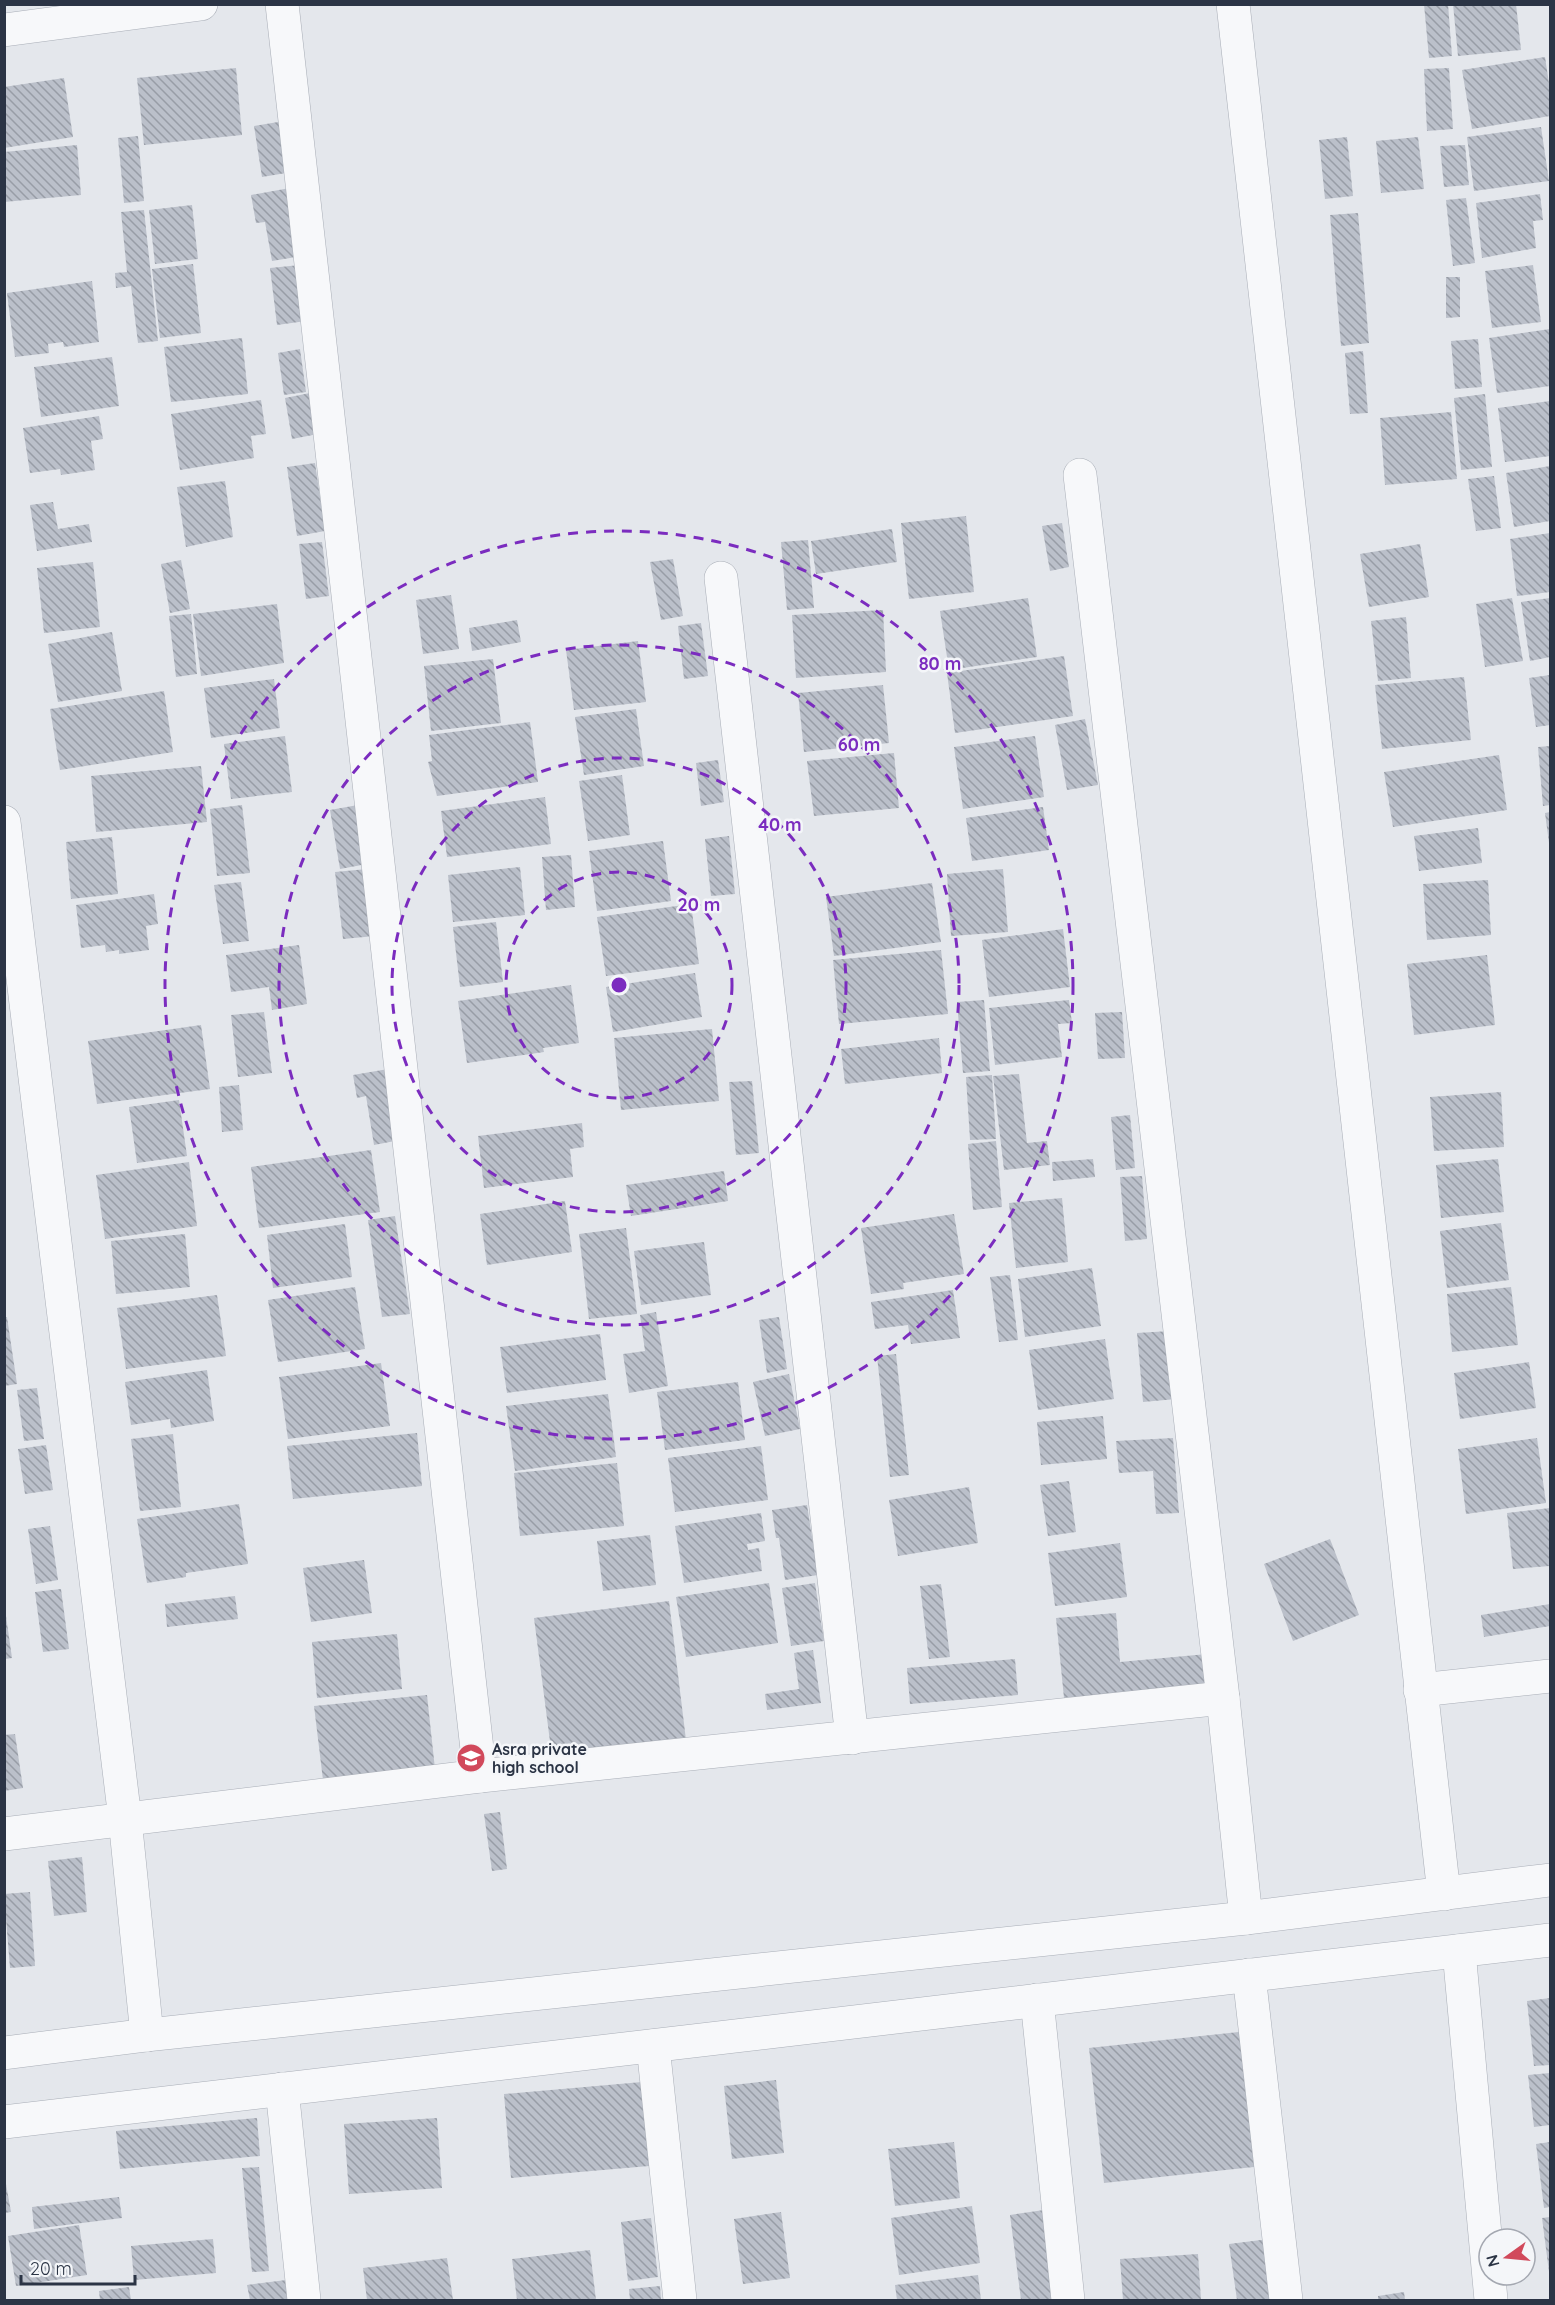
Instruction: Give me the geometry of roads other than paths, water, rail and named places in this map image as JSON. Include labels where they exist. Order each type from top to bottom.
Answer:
[{"type":"street","points":[[4,30],[201,4]]},
{"type":"street","points":[[282,4],[480,1776]]},
{"type":"street","points":[[1233,4],[1444,1894]]},
{"type":"street","points":[[1080,475],[1223,1698],[1246,1918]]},
{"type":"street","points":[[720,578],[852,1738]]},
{"type":"street","points":[[4,822],[125,1819],[147,2034]]},
{"type":"street","points":[[1420,1690],[1551,1676]]},
{"type":"street","points":[[4,1834],[480,1776],[1223,1698]]},
{"type":"street","points":[[4,2053],[147,2034],[1246,1918],[1551,1881]]},
{"type":"street","points":[[4,2122],[1551,1940]]},
{"type":"street","points":[[1459,1951],[1491,2301]]},
{"type":"street","points":[[1249,1975],[1286,2301]]},
{"type":"street","points":[[1037,2000],[1068,2301]]},
{"type":"street","points":[[653,2046],[680,2301]]},
{"type":"street","points":[[282,2089],[304,2301]]},
{"type":"place","name":"Asra private high school","points":[[471,1758]]}]
